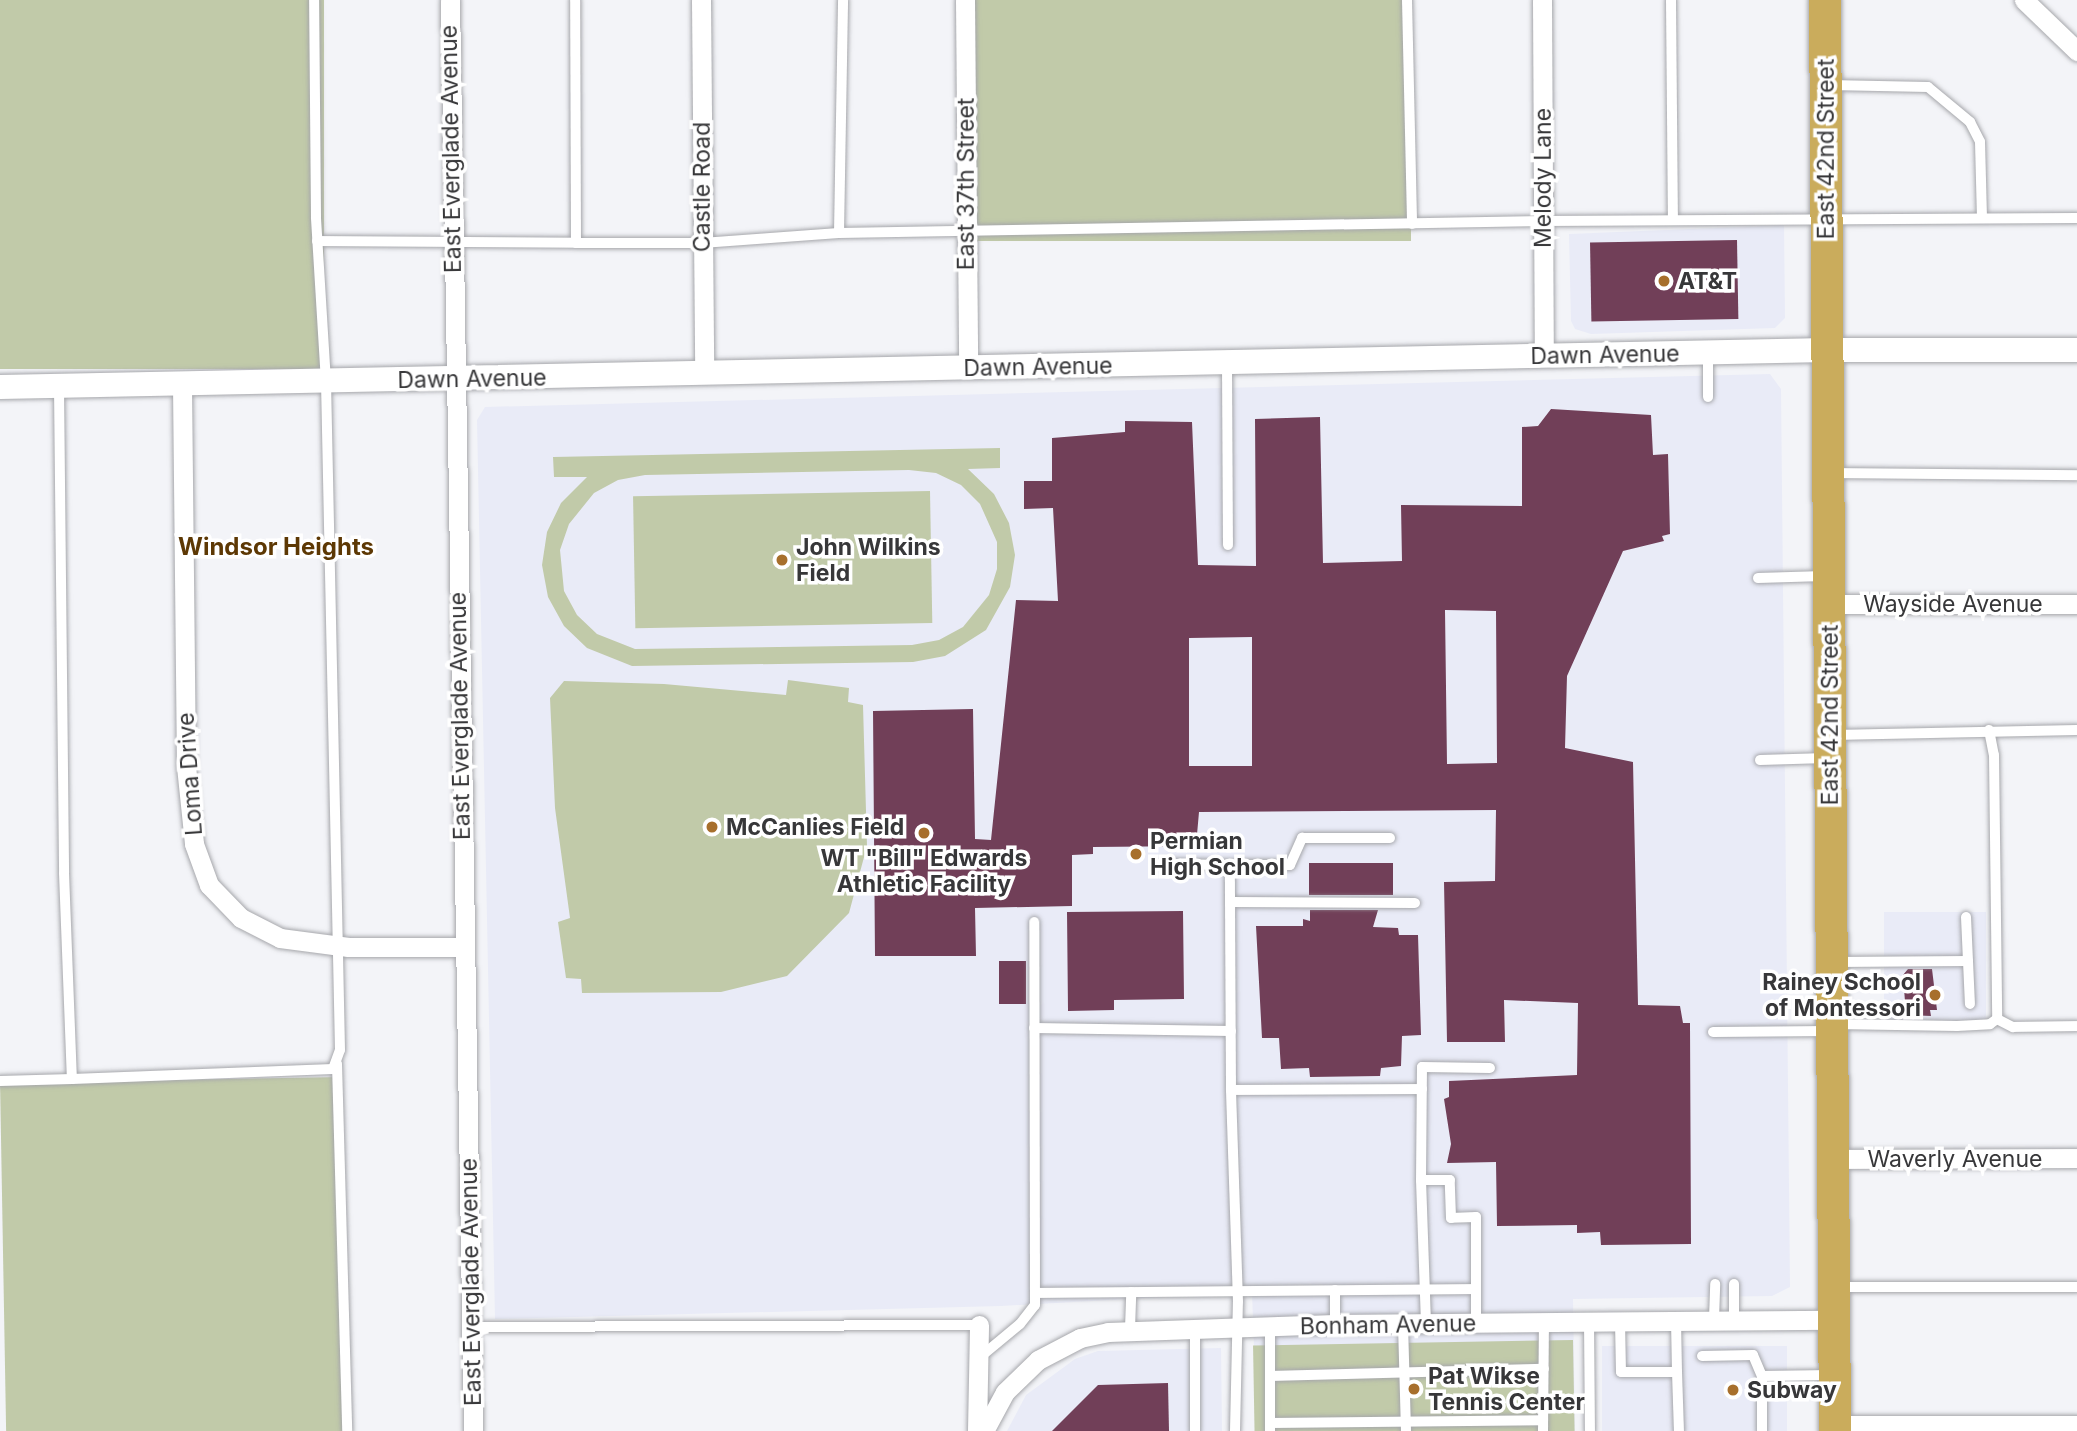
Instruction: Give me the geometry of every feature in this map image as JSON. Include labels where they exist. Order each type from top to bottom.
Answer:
[{"type":"highway","name":"East 42nd Street","points":[[1825,0],[1835,1428]]},
{"type":"street","name":"East Everglade Avenue","points":[[450,0],[454,379],[474,1431]]},
{"type":"street","name":"Castle Road","points":[[701,0],[704,374]]},
{"type":"street","name":"East 37th Street","points":[[965,0],[968,368]]},
{"type":"street","name":"Melody Lane","points":[[1542,0],[1544,356]]},
{"type":"street","points":[[2024,0],[2077,51]]},
{"type":"street","name":"Dawn Avenue","points":[[0,387],[1708,352],[2077,350]]},
{"type":"street","name":"Loma Drive","points":[[182,385],[186,766],[194,844],[209,885],[241,918],[280,938],[338,946],[464,947]]},
{"type":"street","name":"Wayside Avenue","points":[[1829,590],[2077,604]]},
{"type":"street","name":"Waverly Avenue","points":[[1833,1160],[2077,1158]]},
{"type":"street","name":"Bonham Avenue","points":[[984,1431],[1005,1392],[1038,1360],[1080,1338],[1130,1329],[1714,1319],[1835,1320]]},
{"type":"street","points":[[978,1431],[979,1325]]},
{"type":"street","points":[[1835,1428],[2077,1425]]},
{"type":"lane","points":[[314,0],[317,241],[326,382],[338,946],[337,1064],[347,1431]]},
{"type":"lane","points":[[575,0],[576,243]]},
{"type":"lane","points":[[839,233],[843,0]]},
{"type":"lane","points":[[1407,0],[1412,224]]},
{"type":"lane","points":[[1671,0],[1673,219]]},
{"type":"lane","points":[[1825,85],[1928,86],[1970,122],[1980,142],[1982,217]]},
{"type":"lane","points":[[317,241],[452,244],[702,243],[839,233],[1826,217],[2077,218]]},
{"type":"lane","points":[[1708,352],[1709,397]]},
{"type":"lane","points":[[1227,363],[1227,544]]},
{"type":"lane","points":[[59,386],[64,873],[72,1079]]},
{"type":"lane","points":[[1828,473],[2077,475]]},
{"type":"lane","points":[[1758,578],[1829,590]]},
{"type":"lane","points":[[1989,730],[1994,755],[1997,1019]]},
{"type":"lane","points":[[1760,760],[1830,746],[1989,730],[2077,730]]},
{"type":"lane","points":[[1160,864],[1290,865],[1302,838],[1390,838]]},
{"type":"lane","points":[[1230,865],[1231,1090],[1238,1292],[1235,1431]]},
{"type":"lane","points":[[1230,902],[1415,903]]},
{"type":"lane","points":[[1966,917],[1970,1004]]},
{"type":"lane","points":[[978,1358],[1020,1324],[1035,1305],[1034,922]]},
{"type":"lane","points":[[1832,962],[1968,961]]},
{"type":"lane","points":[[1997,1019],[2013,1027],[2077,1026]]},
{"type":"lane","points":[[1713,1032],[1832,1027],[1957,1027],[1990,1024],[1997,1019]]},
{"type":"lane","points":[[1034,1028],[1231,1031]]},
{"type":"lane","points":[[0,1081],[324,1070],[337,1064]]},
{"type":"lane","points":[[1426,1324],[1421,1180],[1422,1067],[1490,1068]]},
{"type":"lane","points":[[1231,1090],[1422,1089]]},
{"type":"lane","points":[[1421,1180],[1450,1180],[1451,1218],[1476,1217],[1476,1324]]},
{"type":"lane","points":[[1714,1319],[1715,1284]]},
{"type":"lane","points":[[1734,1284],[1734,1320]]},
{"type":"lane","points":[[1834,1287],[2077,1287]]},
{"type":"lane","points":[[1035,1293],[1476,1289]]},
{"type":"lane","points":[[1335,1290],[1335,1324]]},
{"type":"lane","points":[[1130,1329],[1131,1293]]},
{"type":"lane","points":[[1676,1320],[1679,1431]]},
{"type":"lane","points":[[1589,1321],[1590,1431]]},
{"type":"lane","points":[[1620,1321],[1621,1372],[1677,1372]]},
{"type":"lane","points":[[1544,1323],[1544,1431]]},
{"type":"lane","points":[[1404,1324],[1406,1427]]},
{"type":"lane","points":[[471,1326],[979,1325]]},
{"type":"lane","points":[[1270,1327],[1270,1427],[1406,1427],[1543,1420]]},
{"type":"lane","points":[[1195,1328],[1195,1431]]},
{"type":"lane","points":[[1702,1356],[1753,1356],[1762,1376],[1762,1431]]},
{"type":"lane","points":[[1270,1376],[1405,1376],[1544,1369]]},
{"type":"lane","points":[[1762,1376],[1835,1375]]},
{"type":"shaded area","points":[[1784,225],[1785,318],[1775,328],[1591,334],[1575,329],[1571,321],[1569,234]]},
{"type":"shaded area","name":"Permian High School","points":[[1770,374],[1781,389],[1790,1287],[1772,1296],[1573,1299],[1575,1431],[1257,1431],[1252,1292],[1001,1306],[495,1319],[477,420],[485,407]]},
{"type":"shaded area","name":"Rainey School of Montessori","points":[[1884,912],[1986,912],[1986,1028],[1884,1028]]},
{"type":"shaded area","points":[[1602,1346],[1787,1346],[1787,1431],[1602,1431]]},
{"type":"shaded area","points":[[1221,1348],[1222,1431],[1007,1431],[1026,1395],[1075,1359],[1098,1351]]},
{"type":"green space","points":[[0,0],[324,0],[324,369],[0,369]]},
{"type":"green space","points":[[965,0],[1411,0],[1411,241],[965,241]]},
{"type":"green space","points":[[1000,448],[1000,468],[968,469],[994,494],[1009,523],[1015,555],[1010,587],[986,630],[945,656],[913,662],[632,666],[587,648],[564,626],[548,597],[542,565],[547,532],[561,503],[587,477],[554,477],[553,457]],"holes":[[[909,470],[936,473],[961,485],[980,504],[997,542],[997,569],[989,595],[963,627],[939,640],[912,645],[635,649],[597,634],[577,615],[564,591],[560,550],[569,524],[594,493],[618,480],[645,475]]]},
{"type":"green space","name":"John Wilkins Field","points":[[930,491],[932,623],[635,628],[633,496]]},
{"type":"green space","name":"McCanlies Field","points":[[788,680],[849,688],[848,702],[863,705],[867,846],[849,913],[787,976],[721,992],[582,993],[581,979],[566,978],[558,922],[570,918],[555,808],[550,698],[564,681],[664,684],[786,695]]},
{"type":"green space","points":[[342,1077],[348,1431],[6,1431],[0,1083]]},
{"type":"green space","name":"Pat Wikse Tennis Center","points":[[1573,1340],[1575,1431],[1255,1431],[1253,1346]]},
{"type":"building","name":"AT&T","points":[[1737,240],[1738,319],[1591,322],[1590,243]]},
{"type":"building","name":"Permian High School","points":[[1551,409],[1651,415],[1653,455],[1668,454],[1670,534],[1662,536],[1664,541],[1623,551],[1567,676],[1565,748],[1633,762],[1638,1005],[1680,1006],[1683,1023],[1690,1023],[1691,1244],[1601,1245],[1600,1232],[1577,1233],[1577,1225],[1497,1226],[1496,1162],[1447,1163],[1451,1144],[1444,1099],[1449,1097],[1449,1081],[1577,1075],[1578,1003],[1504,1000],[1505,1042],[1447,1042],[1444,882],[1495,881],[1496,810],[1199,812],[1196,846],[1093,847],[1093,854],[1072,855],[1072,906],[975,908],[976,956],[875,956],[873,711],[973,709],[975,839],[991,840],[1016,600],[1058,601],[1053,508],[1024,509],[1024,481],[1052,481],[1052,438],[1125,432],[1125,421],[1192,422],[1198,565],[1256,566],[1255,419],[1320,417],[1323,563],[1402,561],[1401,505],[1522,506],[1522,427],[1538,426]],"holes":[[[1445,610],[1496,611],[1497,763],[1447,764]],[[1252,637],[1252,766],[1189,766],[1189,638]]]},
{"type":"building","points":[[1309,863],[1393,863],[1393,895],[1309,895]]},
{"type":"building","points":[[1310,910],[1378,910],[1373,927],[1398,928],[1399,935],[1418,935],[1421,1035],[1402,1036],[1401,1066],[1381,1068],[1380,1076],[1310,1077],[1309,1068],[1281,1069],[1279,1038],[1262,1038],[1256,926],[1303,926],[1303,919],[1310,921]]},
{"type":"building","points":[[1183,911],[1184,999],[1114,1000],[1114,1010],[1068,1011],[1067,912]]},
{"type":"building","points":[[999,961],[1026,961],[1026,1004],[999,1004]]},
{"type":"building","points":[[1908,969],[1932,969],[1937,1010],[1930,1010],[1931,1016],[1906,1015],[1903,975]]},
{"type":"building","points":[[1168,1383],[1169,1431],[1052,1431],[1098,1385]]},
{"type":"place","name":"AT&T","points":[[1664,281]]},
{"type":"place","name":"John Wilkins Field","points":[[782,560]]},
{"type":"place","name":"McCanlies Field","points":[[712,827]]},
{"type":"place","name":"WT \"Bill\" Edwards Athletic Facility","points":[[924,833]]},
{"type":"place","name":"Permian High School","points":[[1136,854]]},
{"type":"place","name":"Rainey School of Montessori","points":[[1935,995]]},
{"type":"place","name":"Pat Wikse Tennis Center","points":[[1414,1389]]},
{"type":"place","name":"Subway","points":[[1733,1390]]},
{"type":"district","name":"Windsor Heights","points":[[276,547]]}]
